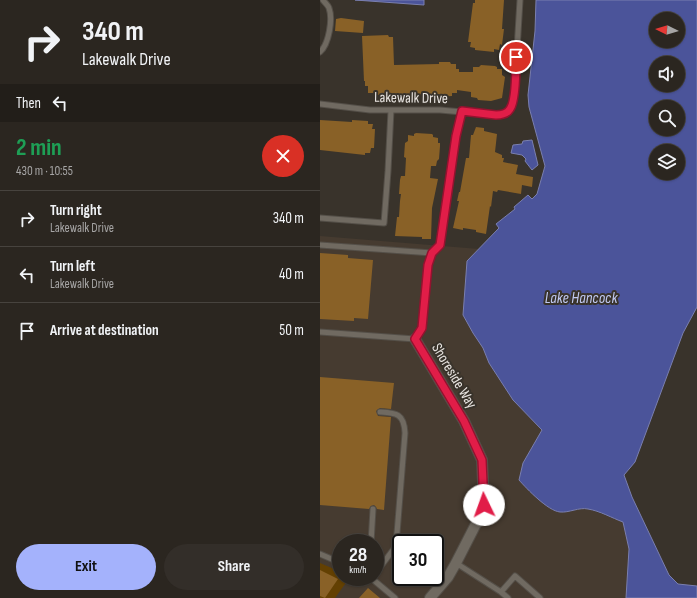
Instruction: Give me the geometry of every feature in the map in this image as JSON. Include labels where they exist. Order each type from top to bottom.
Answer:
[{"type":"street","name":"Shoreside Way","points":[[415,339],[464,421],[482,460],[484,505],[479,518],[448,577],[430,598]]},
{"type":"lane","points":[[320,52],[327,41],[330,20],[329,9],[323,0]]},
{"type":"lane","name":"Lakewalk Drive","points":[[320,104],[366,110],[429,109],[501,115],[505,114],[511,109],[514,99],[520,0]]},
{"type":"lane","points":[[320,218],[384,223],[391,110]]},
{"type":"lane","name":"Shoreside Way","points":[[415,339],[422,328],[428,265],[432,253],[440,245],[456,136],[462,111]]},
{"type":"lane","points":[[320,245],[432,253]]},
{"type":"lane","points":[[320,332],[415,339]]},
{"type":"lane","points":[[380,412],[395,413],[399,415],[405,433],[396,546],[384,561]]},
{"type":"lane","points":[[372,534],[373,509]]},
{"type":"lane","points":[[320,554],[332,559]]},
{"type":"lane","points":[[456,563],[508,598]]},
{"type":"lane","points":[[501,592],[515,576],[540,598]]},
{"type":"lane","points":[[382,586],[395,598]]},
{"type":"shaded area","points":[[320,236],[479,249],[467,261],[463,315],[483,348],[489,363],[513,400],[542,430],[523,463],[534,495],[551,509],[564,512],[586,508],[623,522],[629,549],[626,598],[320,598]]},
{"type":"shaded area","points":[[320,563],[332,568],[332,586],[344,586],[335,598],[320,598]]},
{"type":"water","points":[[355,0],[424,0],[424,5]]},
{"type":"water","name":"Lake Hancock","points":[[536,0],[697,0],[697,307],[683,333],[635,462],[624,475],[632,497],[669,575],[678,584],[697,586],[697,598],[626,598],[629,549],[623,522],[588,509],[563,512],[555,511],[538,499],[519,480],[523,463],[542,430],[513,400],[489,363],[483,348],[463,315],[467,261],[499,228],[496,224],[515,209],[514,207],[528,195],[532,199],[537,194],[545,166],[529,107],[528,95],[535,31]]},
{"type":"water","points":[[532,140],[538,165],[532,170],[522,155],[511,153],[513,145],[522,144],[523,141]]},
{"type":"building","points":[[475,0],[504,0],[502,29],[504,29],[502,45],[500,44],[499,50],[494,49],[494,52],[475,50],[475,48],[470,47],[471,42],[468,42],[473,3],[475,3]]},
{"type":"building","points":[[341,18],[364,21],[363,33],[335,31],[336,19]]},
{"type":"building","points":[[388,35],[389,37],[393,37],[394,65],[439,64],[439,62],[450,62],[451,64],[456,64],[456,69],[459,69],[459,72],[473,72],[473,67],[479,67],[481,65],[495,66],[497,69],[502,69],[502,75],[505,77],[502,98],[491,101],[478,100],[477,98],[471,97],[471,92],[457,90],[457,93],[452,93],[452,96],[436,97],[436,95],[379,96],[375,95],[375,93],[368,93],[368,86],[365,86],[364,81],[362,36]]},
{"type":"building","points":[[320,120],[352,122],[352,120],[368,121],[368,124],[373,124],[372,129],[375,129],[374,148],[371,148],[370,153],[365,153],[365,155],[320,150]]},
{"type":"building","points":[[476,127],[484,128],[484,131],[497,134],[495,152],[502,155],[502,158],[504,158],[503,162],[518,165],[516,174],[533,177],[532,187],[522,185],[521,194],[498,190],[497,192],[493,191],[486,234],[476,232],[476,230],[453,228],[466,158],[469,158],[471,135],[473,135]]},
{"type":"building","points":[[416,133],[432,134],[433,137],[438,138],[438,143],[440,143],[439,159],[436,166],[431,166],[430,178],[438,179],[432,208],[431,239],[422,239],[422,237],[395,236],[397,217],[399,217],[401,194],[399,194],[400,180],[401,176],[405,176],[405,143],[408,141],[408,135],[414,136]]},
{"type":"building","points":[[320,253],[348,255],[348,258],[373,260],[368,319],[354,318],[354,321],[320,319]]},
{"type":"building","points":[[320,377],[394,383],[391,409],[380,408],[376,411],[378,416],[391,417],[384,510],[377,509],[374,505],[369,509],[320,505]]},
{"type":"building","points":[[320,570],[332,576],[332,586],[333,586],[325,598],[320,596]]},
{"type":"building","points":[[368,588],[380,598],[359,598]]},
{"type":"route","points":[[484,505],[482,460],[464,421],[415,339],[422,328],[428,265],[432,253],[440,245],[456,136],[462,111],[496,115],[501,115],[508,112],[511,109],[514,99],[516,57]]}]
